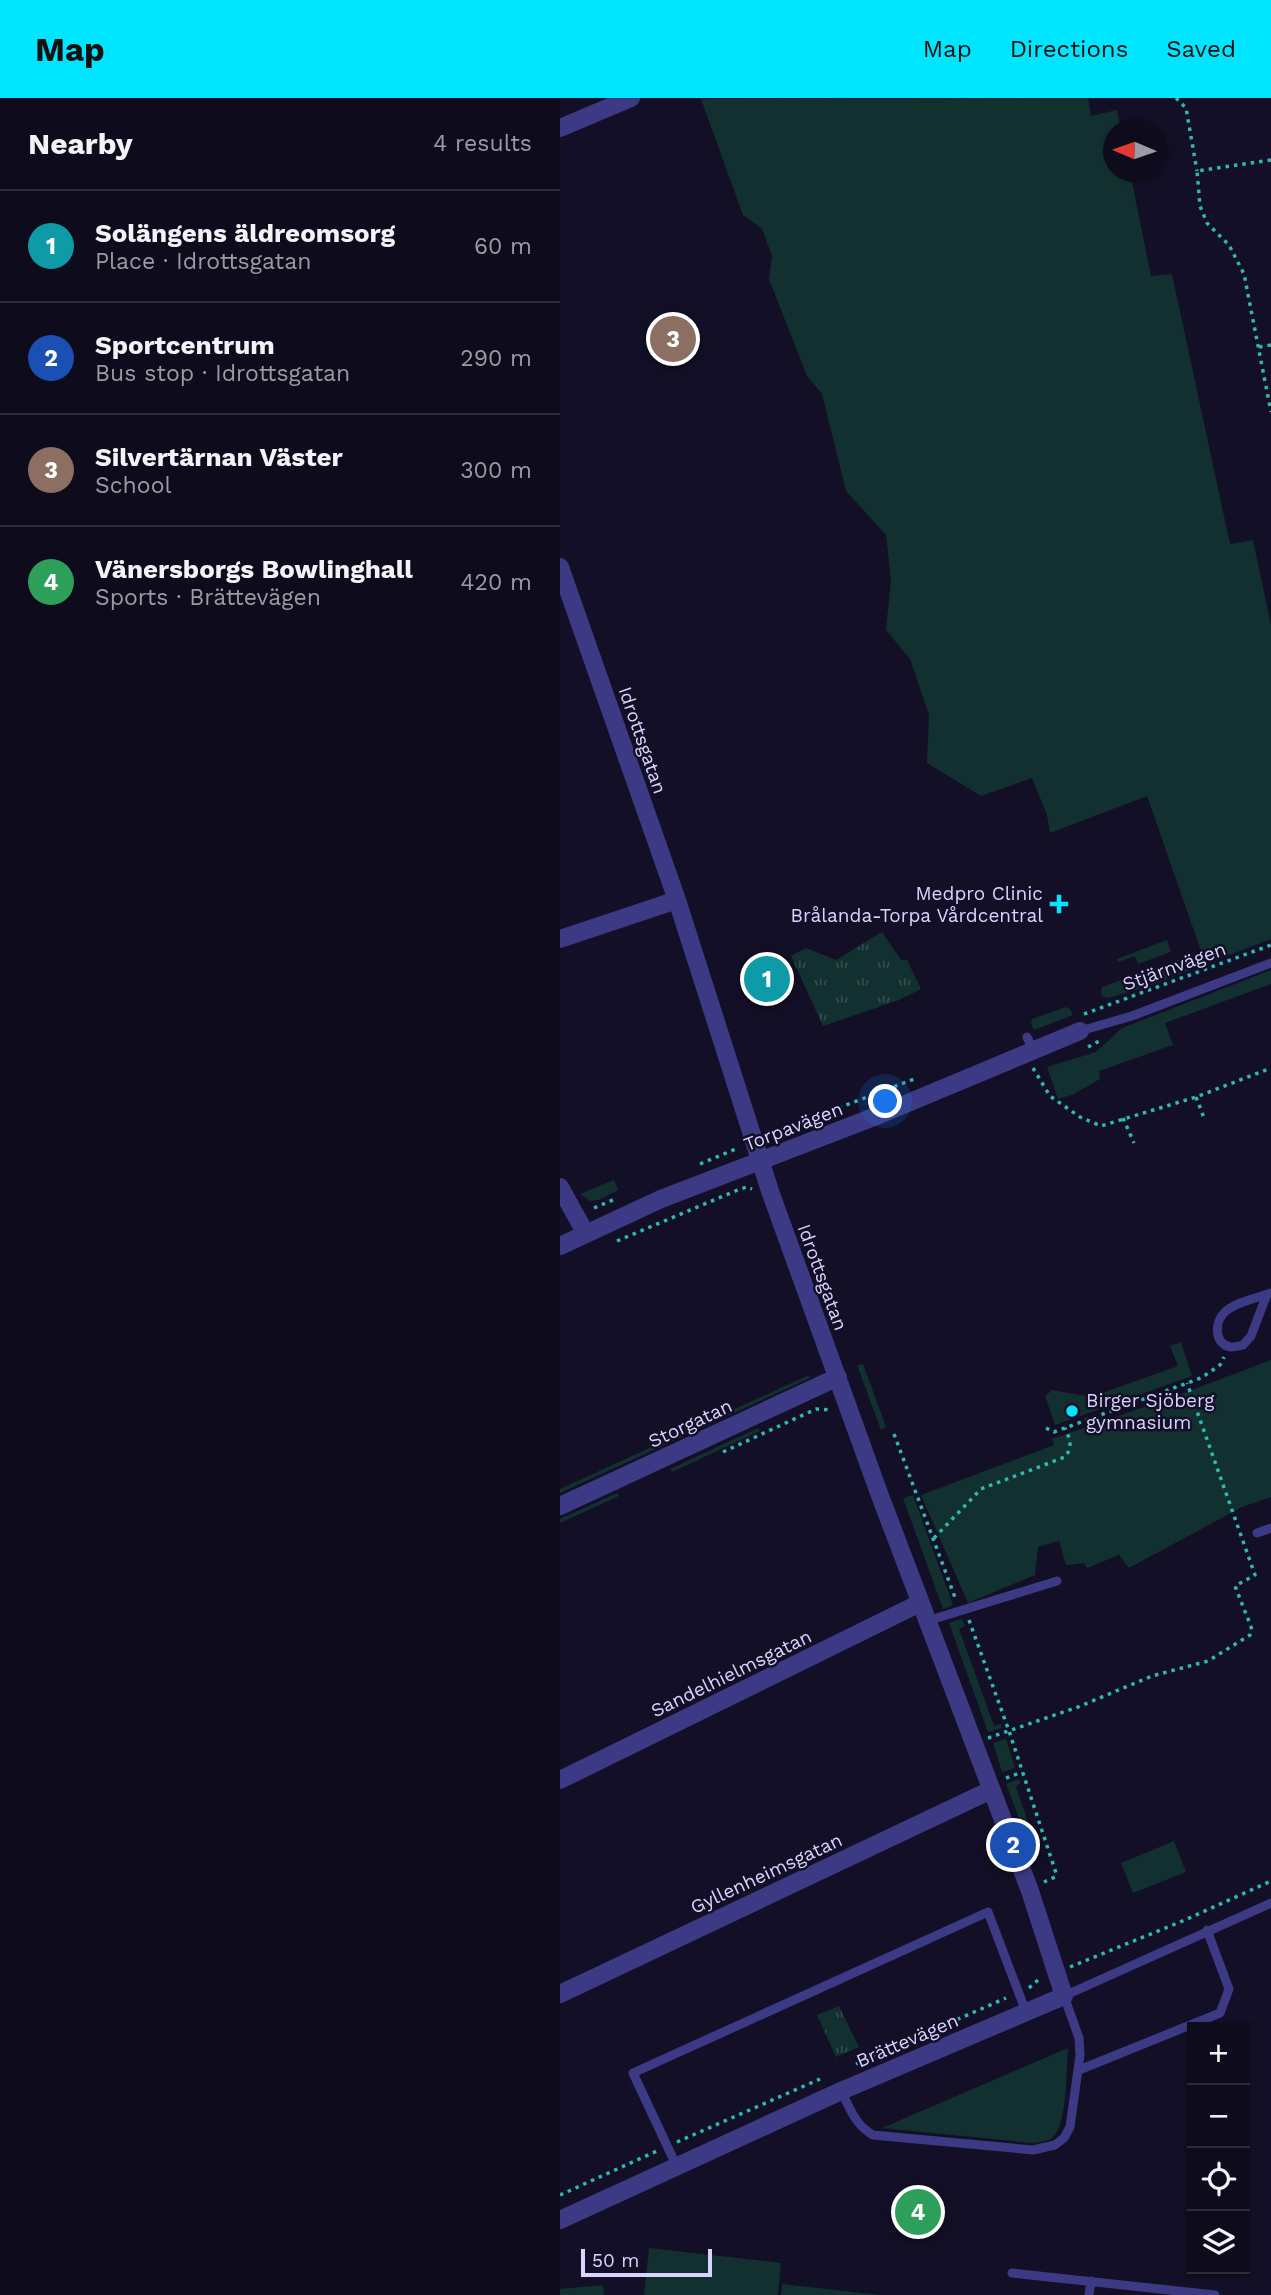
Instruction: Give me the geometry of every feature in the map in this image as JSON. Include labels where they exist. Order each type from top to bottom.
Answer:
[{"type":"street","points":[[560,128],[631,98]]},
{"type":"street","name":"Idrottsgatan","points":[[560,567],[677,900],[759,1162],[920,1603],[1030,1891],[1061,1987]]},
{"type":"street","points":[[560,939],[677,900]]},
{"type":"street","name":"Torpavägen","points":[[560,1246],[661,1199],[879,1115],[1030,1050],[1081,1023]]},
{"type":"street","points":[[560,1187],[586,1234]]},
{"type":"street","name":"Storgatan","points":[[560,1506],[838,1377]]},
{"type":"street","name":"Sandelhielmsgatan","points":[[560,1780],[920,1603]]},
{"type":"street","name":"Gyllenheimsgatan","points":[[560,1994],[990,1790]]},
{"type":"street","name":"Brättevägen","points":[[560,2220],[841,2091],[1026,2012],[1061,1987]]},
{"type":"lane","points":[[1081,1023],[1132,1016],[1271,963]]},
{"type":"lane","points":[[1269,1294],[1251,1336],[1242,1345],[1230,1347],[1222,1342],[1216,1331],[1218,1321],[1226,1311],[1269,1294]]},
{"type":"lane","points":[[1257,1534],[1271,1528]]},
{"type":"lane","points":[[927,1621],[1057,1581]]},
{"type":"lane","name":"Brättevägen","points":[[1061,1987],[1271,1903]]},
{"type":"lane","points":[[677,2167],[633,2073],[988,1912],[1026,2012]]},
{"type":"lane","points":[[1079,2070],[1220,2013],[1229,1989],[1207,1930]]},
{"type":"lane","points":[[841,2091],[859,2124],[873,2135],[1033,2150],[1055,2146],[1068,2133],[1079,2070],[1079,2038],[1061,1987]]},
{"type":"lane","points":[[1012,2273],[1161,2292],[1215,2295]]},
{"type":"lane","points":[[1089,2295],[1091,2281]]},
{"type":"path","points":[[1177,98],[1186,108],[1200,206],[1208,223],[1229,245],[1244,274],[1271,412]]},
{"type":"path","points":[[1197,171],[1271,160]]},
{"type":"path","points":[[1258,347],[1271,345]]},
{"type":"path","name":"Stjärnvägen","points":[[1081,1023],[1087,1012],[1271,945]]},
{"type":"path","points":[[1030,1050],[1050,1096],[1080,1117],[1101,1126],[1196,1097],[1271,1069]]},
{"type":"path","points":[[695,1166],[923,1076]]},
{"type":"path","points":[[1196,1097],[1204,1118]]},
{"type":"path","points":[[1123,1118],[1134,1143]]},
{"type":"path","points":[[607,1245],[740,1189],[747,1187],[753,1190]]},
{"type":"path","points":[[594,1208],[620,1197]]},
{"type":"path","points":[[1045,1428],[1054,1432],[1201,1378],[1220,1365],[1230,1347]]},
{"type":"path","points":[[986,1739],[1078,1707],[1152,1676],[1208,1661],[1250,1635],[1252,1630],[1235,1586],[1255,1575],[1188,1383]]},
{"type":"path","points":[[719,1453],[816,1409],[840,1413]]},
{"type":"path","points":[[934,1538],[981,1489],[1065,1457],[1070,1451],[1070,1445],[1065,1428]]},
{"type":"path","points":[[894,1434],[960,1610],[969,1618],[1056,1873],[1055,1877],[1039,1885]]},
{"type":"path","points":[[855,2064],[1018,1993],[1038,1980],[1061,1987],[1073,1964],[1083,1963],[1271,1881]]},
{"type":"path","points":[[560,2195],[830,2075]]},
{"type":"green space","points":[[1088,98],[1091,116],[1117,110],[1119,119],[1103,119],[1103,182],[1132,182],[1151,276],[1172,274],[1230,544],[1253,540],[1271,625],[1271,939],[1149,986],[1108,998],[1103,997],[1102,987],[1201,951],[1147,796],[1050,833],[1047,815],[1032,778],[981,796],[927,763],[929,715],[910,659],[886,630],[891,580],[886,535],[846,491],[822,394],[807,376],[769,279],[772,256],[762,229],[743,215],[701,99]]},
{"type":"green space","points":[[882,932],[901,960],[907,960],[921,989],[899,1000],[823,1026],[791,956],[806,948],[836,960]]},
{"type":"green space","points":[[1167,940],[1171,952],[1138,964],[1135,956],[1118,962],[1117,959]]},
{"type":"green space","points":[[1271,970],[1271,984],[1165,1023],[1173,1045],[1099,1071],[1100,1079],[1072,1095],[1058,1099],[1047,1067],[1096,1052],[1122,1028]]},
{"type":"green space","points":[[1066,1007],[1073,1015],[1034,1030],[1032,1019]]},
{"type":"green space","points":[[614,1180],[618,1190],[599,1200],[590,1201],[580,1194]]},
{"type":"green space","points":[[1181,1342],[1192,1376],[1055,1425],[1045,1396],[1052,1390],[1091,1397],[1178,1366],[1170,1346]]},
{"type":"green space","points":[[1271,1360],[1271,1497],[1242,1507],[1129,1568],[1119,1555],[1087,1568],[1084,1563],[1066,1565],[1059,1541],[1038,1547],[1035,1575],[968,1603],[921,1495],[1054,1445],[1052,1439]]},
{"type":"green space","points":[[863,1364],[886,1427],[881,1430],[857,1365]]},
{"type":"green space","points":[[809,1375],[810,1378],[560,1493],[560,1489]]},
{"type":"green space","points":[[758,1428],[760,1431],[672,1472],[670,1469]]},
{"type":"green space","points":[[617,1493],[619,1496],[560,1523],[560,1519]]},
{"type":"green space","points":[[913,1495],[953,1605],[943,1609],[903,1498]]},
{"type":"green space","points":[[962,1619],[965,1626],[959,1629],[994,1726],[1001,1724],[1002,1728],[988,1732],[949,1623]]},
{"type":"green space","points":[[1006,1739],[1015,1768],[1002,1772],[993,1743]]},
{"type":"green space","points":[[1019,1779],[1020,1783],[1016,1787],[1032,1834],[1026,1836],[1006,1784]]},
{"type":"green space","points":[[1174,1841],[1186,1872],[1133,1893],[1121,1863]]},
{"type":"green space","points":[[839,2006],[859,2047],[836,2057],[817,2015]]},
{"type":"green space","points":[[1068,2048],[1061,2120],[1058,2130],[1049,2140],[1032,2143],[882,2128]]},
{"type":"green space","points":[[649,2248],[781,2263],[778,2295],[644,2295]]},
{"type":"green space","points":[[782,2284],[881,2295],[781,2295]]},
{"type":"green space","points":[[603,2285],[604,2295],[560,2295],[560,2289]]},
{"type":"place","name":"Silvertärnan Väster","points":[[673,339]]},
{"type":"place","name":"Medpro Clinic Brålanda-Torpa Vårdcentral","points":[[1059,904]]},
{"type":"place","name":"Solängens äldreomsorg","points":[[767,979]]},
{"type":"place","name":"Birger Sjöberg gymnasium","points":[[1072,1411]]},
{"type":"place","name":"Sportcentrum","points":[[1013,1845]]},
{"type":"place","name":"Vänersborgs Bowlinghall","points":[[918,2212]]}]
